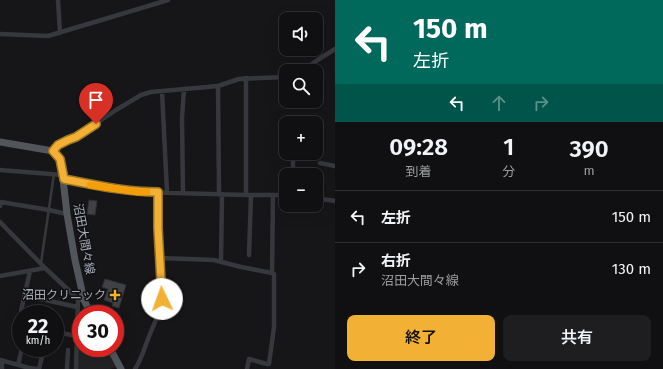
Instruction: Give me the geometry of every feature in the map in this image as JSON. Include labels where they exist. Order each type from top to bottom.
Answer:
[{"type":"main road","points":[[0,142],[53,151]]},
{"type":"main road","name":"沼田大間々線","points":[[53,151],[60,159],[81,300],[85,305]]},
{"type":"main road","points":[[115,357],[121,369]]},
{"type":"street","points":[[58,0],[60,33]]},
{"type":"street","points":[[0,34],[48,36],[168,0]]},
{"type":"street","points":[[312,64],[335,49]]},
{"type":"street","points":[[53,151],[58,145],[76,137],[141,95],[151,92],[218,86],[246,78],[279,77]]},
{"type":"street","points":[[246,78],[249,255]]},
{"type":"street","points":[[218,86],[221,262]]},
{"type":"street","points":[[184,89],[182,118],[184,193]]},
{"type":"street","points":[[162,91],[167,192]]},
{"type":"street","points":[[320,163],[335,166]]},
{"type":"street","points":[[0,170],[54,174],[101,187],[138,192],[279,195]]},
{"type":"street","points":[[135,369],[139,364],[160,310],[162,299],[158,228],[158,192]]},
{"type":"street","points":[[248,369],[249,359],[269,364],[274,327],[272,195]]},
{"type":"street","points":[[323,199],[335,201]]},
{"type":"street","points":[[0,206],[1,202],[67,214]]},
{"type":"street","points":[[0,222],[45,268],[81,300],[78,305]]},
{"type":"street","points":[[160,258],[214,260],[272,273]]},
{"type":"street","points":[[0,276],[45,268]]},
{"type":"street","points":[[22,305],[30,271]]},
{"type":"street","points":[[32,297],[72,306]]},
{"type":"street","points":[[66,369],[68,350]]},
{"type":"street","points":[[18,365],[20,357]]},
{"type":"street","points":[[2,369],[1,360],[29,368],[39,369],[42,357]]},
{"type":"street","points":[[76,357],[76,369]]},
{"type":"lane","points":[[41,264],[54,174]]},
{"type":"shaded area","points":[[78,357],[112,357],[117,367],[110,369],[78,369]]},
{"type":"building","points":[[89,200],[97,201],[95,215],[87,214]]},
{"type":"building","name":"沼田クリニック","points":[[105,279],[126,285],[120,305],[112,305],[113,303],[104,300],[108,289],[102,287]]},
{"type":"slow traffic","points":[[90,185],[147,192]]},
{"type":"place","name":"沼田クリニック","points":[[115,295]]},
{"type":"route","points":[[96,124],[76,137],[58,145],[53,151],[60,159],[64,179],[101,187],[138,192],[158,192],[158,228],[162,299]]}]
